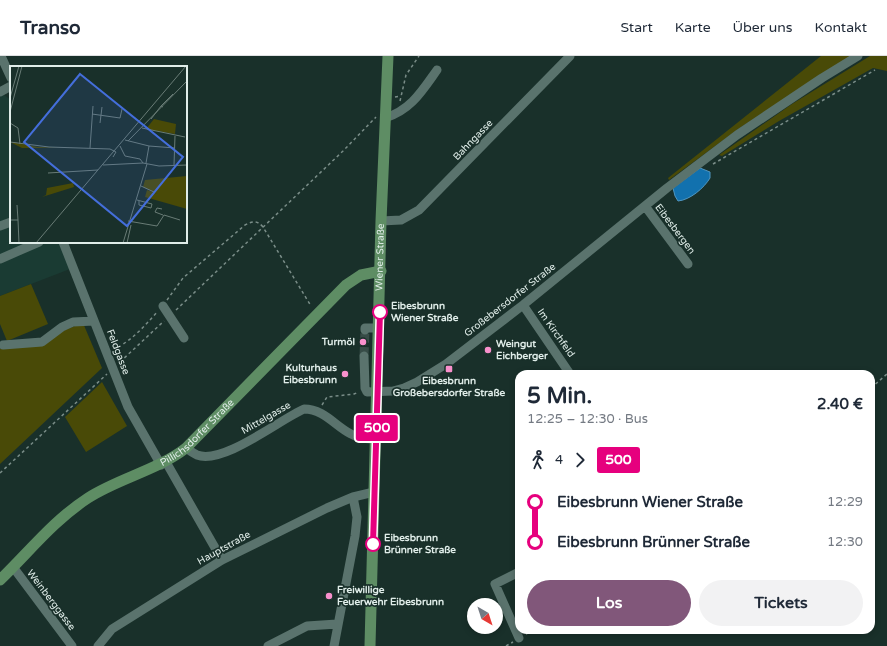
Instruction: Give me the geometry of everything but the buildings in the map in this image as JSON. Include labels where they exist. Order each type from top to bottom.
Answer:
[{"type":"main road","name":"Wiener Straße","points":[[370,646],[376,440],[371,390],[379,328],[381,271],[381,116],[385,97],[388,56]]},
{"type":"main road","name":"Pillichsdorfer Straße","points":[[0,580],[56,524],[88,498],[112,485],[164,463],[186,448],[316,314],[352,280],[364,274],[381,271]]},
{"type":"street","points":[[1,56],[6,73]]},
{"type":"street","name":"Bahngasse","points":[[381,221],[401,220],[419,210],[570,56]]},
{"type":"street","name":"Großebersdorfer Straße","points":[[371,390],[393,391],[417,382],[457,355],[523,305],[645,206],[737,135],[822,78],[858,56]]},
{"type":"street","points":[[381,116],[399,114],[406,108],[438,70]]},
{"type":"street","points":[[0,92],[10,87]]},
{"type":"street","name":"Eibesbergen","points":[[645,206],[688,264]]},
{"type":"street","points":[[0,226],[10,222]]},
{"type":"street","points":[[0,259],[37,243]]},
{"type":"street","name":"Feldgasse","points":[[63,243],[128,407],[164,463],[222,560]]},
{"type":"street","name":"Im Kirchfeld","points":[[523,305],[567,370]]},
{"type":"street","points":[[163,306],[171,315],[184,338]]},
{"type":"street","points":[[3,345],[42,342],[62,327],[73,322],[94,321]]},
{"type":"street","points":[[365,330],[365,328],[379,328]]},
{"type":"street","points":[[364,356],[371,390]]},
{"type":"street","name":"Mittelgasse","points":[[186,448],[197,455],[218,455],[248,441],[304,409],[319,412]]},
{"type":"street","points":[[319,412],[359,438],[376,440]]},
{"type":"street","name":"Hauptstraße","points":[[98,646],[112,629],[222,560],[300,520],[353,497],[374,492]]},
{"type":"street","points":[[334,646],[356,529],[357,517],[353,497]]},
{"type":"street","name":"Weinberggasse","points":[[13,567],[72,646]]},
{"type":"street","points":[[515,574],[495,584],[515,629]]},
{"type":"street","points":[[268,646],[307,626],[337,624]]},
{"type":"street","points":[[517,634],[519,638]]},
{"type":"path","points":[[385,97],[401,96],[406,75],[419,56]]},
{"type":"path","points":[[722,160],[876,70]]},
{"type":"path","points":[[121,360],[171,315],[381,116]]},
{"type":"path","points":[[106,353],[122,345],[141,330],[163,306],[182,278],[245,225],[253,221],[258,222],[263,227],[316,314]]},
{"type":"path","points":[[0,473],[112,369]]},
{"type":"path","points":[[875,384],[887,374]]},
{"type":"path","points":[[319,412],[327,397],[354,394],[371,390]]},
{"type":"shaded area","points":[[821,56],[852,56],[741,127],[669,180],[668,178]]},
{"type":"shaded area","points":[[870,56],[887,56],[887,71],[873,68],[779,121],[722,156],[719,155],[792,104]]},
{"type":"shaded area","points":[[4,95],[10,99],[10,243],[59,243],[70,269],[0,296],[0,97]]},
{"type":"shaded area","points":[[31,284],[48,324],[7,341],[0,324],[0,296]]},
{"type":"shaded area","points":[[83,323],[102,368],[0,464],[0,349],[46,344],[62,331]]},
{"type":"shaded area","points":[[102,382],[127,426],[86,452],[65,417]]},
{"type":"water","points":[[700,168],[710,172],[710,178],[696,193],[678,201],[673,188]]},
{"type":"tunnel","points":[[364,356],[365,330]]},
{"type":"bus line","name":"500","points":[[373,544],[380,312]]},
{"type":"place","name":"Eibesbrunn Wiener Straße","points":[[380,312]]},
{"type":"place","name":"Turmöl","points":[[363,342]]},
{"type":"place","name":"Weingut Eichberger","points":[[488,350]]},
{"type":"place","name":"Eibesbrunn Großebersdorfer Straße","points":[[449,369]]},
{"type":"place","name":"Kulturhaus Eibesbrunn","points":[[345,374]]},
{"type":"place","name":"Eibesbrunn Brünner Straße","points":[[373,544]]},
{"type":"place","name":"Freiwillige Feuerwehr Eibesbrunn","points":[[329,596]]}]
